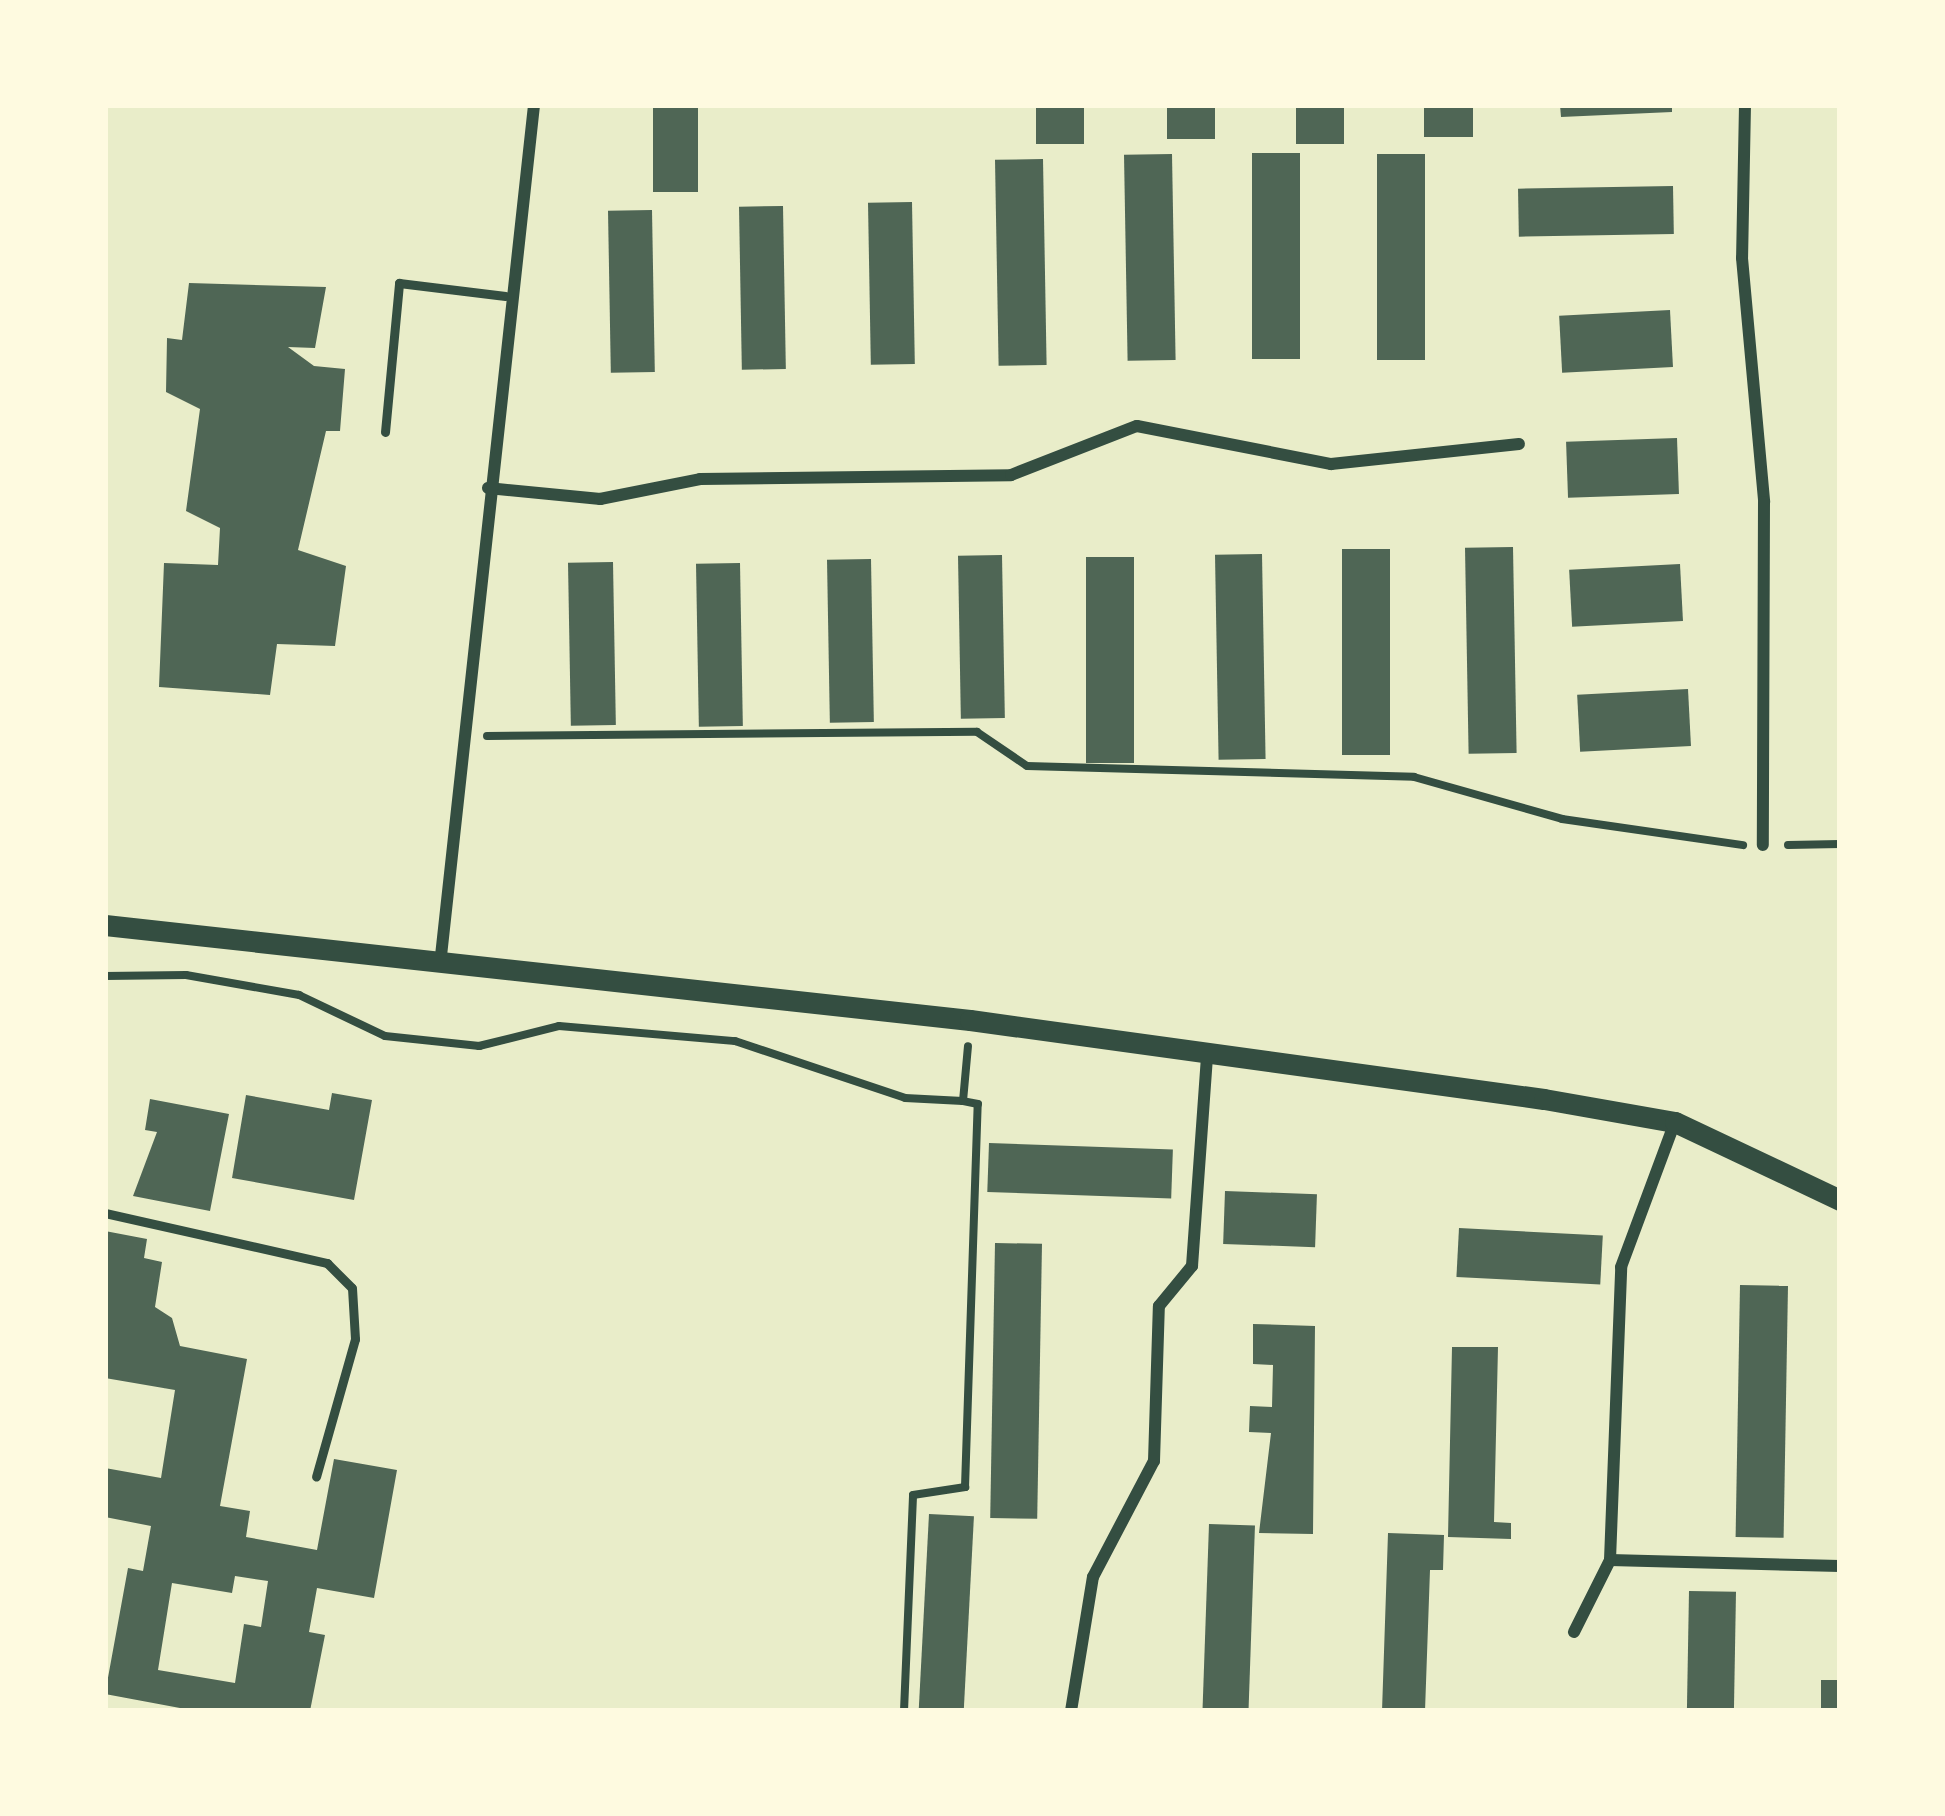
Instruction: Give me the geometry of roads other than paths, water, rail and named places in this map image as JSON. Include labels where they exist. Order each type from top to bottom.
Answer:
[{"type":"street","points":[[440,966],[505,296],[534,105]]},
{"type":"street","points":[[1745,105],[1742,258],[1764,502],[1762,845]]},
{"type":"street","points":[[488,488],[600,499],[700,479],[1011,475],[1138,426],[1331,464],[1519,444]]},
{"type":"street","points":[[105,925],[440,966],[970,1020],[1675,1122],[1840,1200]]},
{"type":"street","points":[[1071,1711],[1093,1577],[1154,1461],[1159,1306],[1192,1266],[1207,1057]]},
{"type":"street","points":[[1574,1632],[1610,1561],[1621,1267],[1675,1122]]},
{"type":"street","points":[[1610,1561],[1840,1566]]},
{"type":"lane","points":[[385,432],[399,283],[505,296]]},
{"type":"lane","points":[[105,1213],[326,1263],[352,1288],[356,1339],[316,1477]]}]
